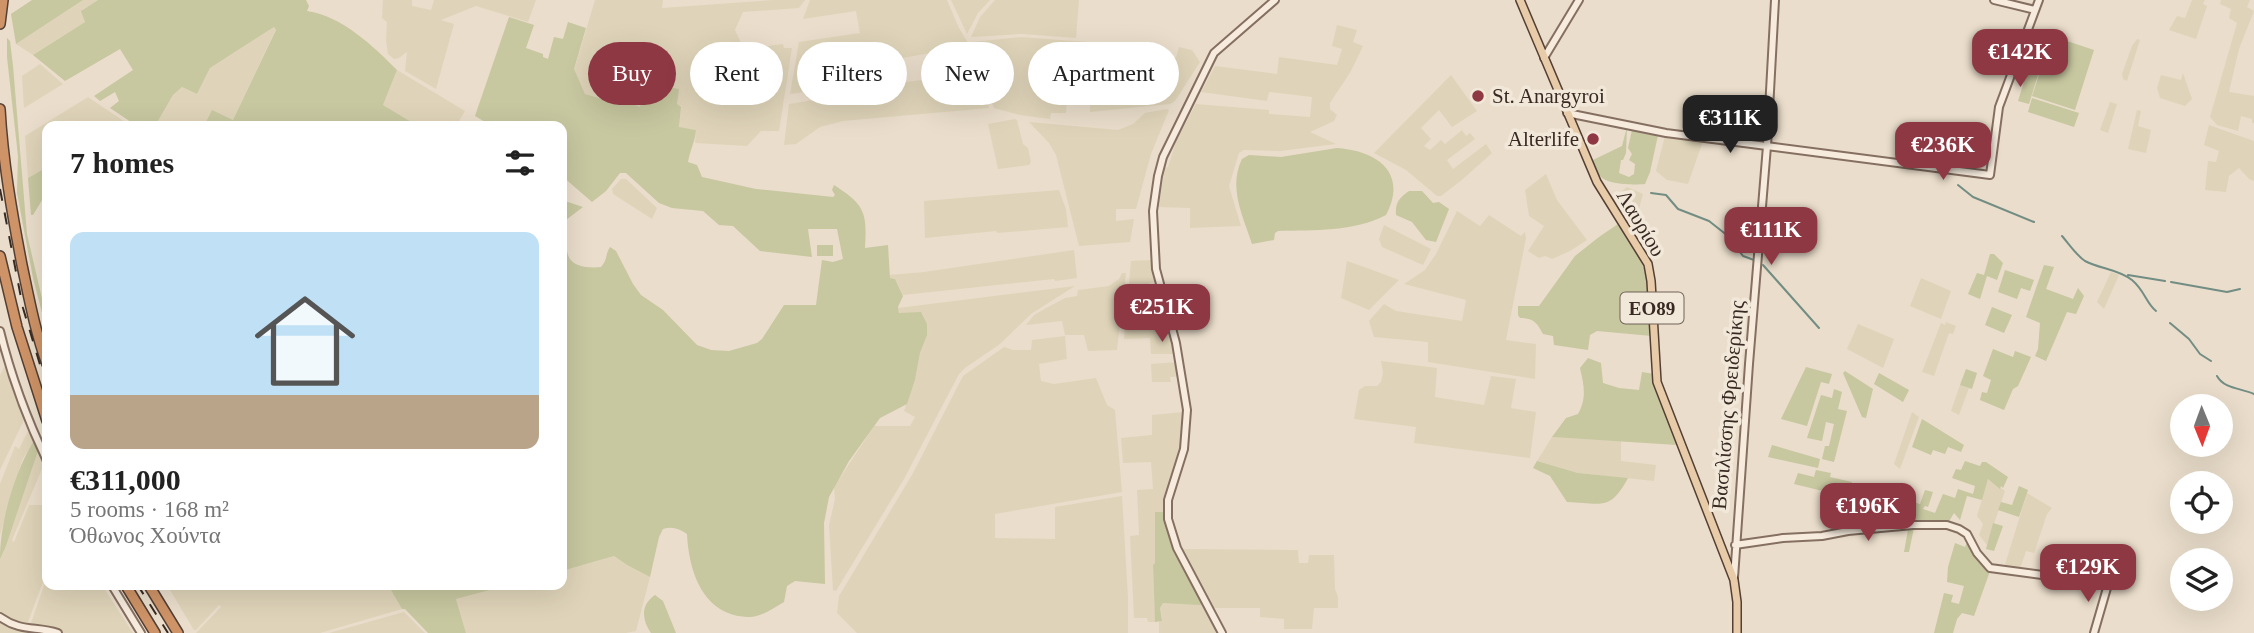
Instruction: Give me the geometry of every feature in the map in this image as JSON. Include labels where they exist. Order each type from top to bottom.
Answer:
[{"type":"highway","points":[[0,24],[3,0]]},
{"type":"highway","points":[[0,109],[3,154],[15,227],[30,309],[42,348]]},
{"type":"highway","points":[[0,256],[17,327],[42,405]]},
{"type":"highway","points":[[129,590],[155,633]]},
{"type":"highway","points":[[152,590],[178,633]]},
{"type":"main road","name":"Λαυρίου","points":[[1520,0],[1601,190],[1649,267],[1657,382],[1734,580],[1737,633]]},
{"type":"street","points":[[1222,633],[1177,548],[1168,519],[1168,500],[1184,449],[1187,410],[1176,343],[1156,269],[1152,220],[1163,157],[1214,53],[1275,0]]},
{"type":"street","points":[[1544,58],[1579,0]]},
{"type":"street","name":"Βασιλίσσης Φρειδερίκης","points":[[1734,580],[1767,146],[1774,0]]},
{"type":"street","points":[[1994,0],[2035,10]]},
{"type":"street","points":[[1567,113],[1662,132],[1990,175],[1999,107],[2039,0]]},
{"type":"street","points":[[0,331],[20,397],[42,450]]},
{"type":"street","points":[[1725,557],[1735,547],[1783,538],[1822,536],[1913,524],[1947,526],[1967,534],[1977,553],[1990,568],[2080,580],[2109,581],[2094,633]]},
{"type":"street","points":[[115,590],[141,633]]},
{"type":"street","points":[[0,617],[17,627],[58,633]]},
{"type":"shaded area","points":[[83,0],[98,0],[82,10],[85,22],[33,55],[16,44]]},
{"type":"shaded area","points":[[383,0],[412,0],[412,6],[431,10],[434,0],[536,0],[528,22],[476,6],[441,20],[454,24],[436,89],[405,71],[407,52],[394,59],[388,54],[387,22],[382,18]]},
{"type":"shaded area","points":[[595,0],[663,0],[662,8],[805,0],[799,8],[743,12],[735,30],[741,42],[690,42],[690,105],[783,105],[783,44],[784,48],[792,48],[779,131],[761,131],[747,146],[695,143],[696,130],[679,128],[681,107],[677,105],[676,42],[588,42],[588,95],[585,94],[574,70]]},
{"type":"shaded area","points":[[810,0],[947,0],[968,42],[921,42],[921,55],[907,57],[907,42],[799,42],[860,33],[856,11],[803,19]]},
{"type":"shaded area","points":[[951,0],[990,0],[978,13],[967,34]]},
{"type":"shaded area","points":[[995,0],[1079,0],[1076,38],[1022,34],[971,37],[980,17]]},
{"type":"shaded area","points":[[2192,0],[2205,0],[2203,4],[2207,6],[2196,39],[2169,30],[2177,16],[2185,18]]},
{"type":"shaded area","points":[[2221,0],[2250,0],[2247,7],[2254,11],[2239,49],[2229,92],[2254,96],[2254,123],[2252,119],[2241,116],[2238,131],[2217,125],[2210,117],[2237,23],[2229,18],[2231,9],[2220,4]]},
{"type":"shaded area","points":[[1337,25],[1357,30],[1353,42],[1363,46],[1351,71],[1330,103],[1330,109],[1337,115],[1334,121],[1310,132],[1336,144],[1280,151],[1244,150],[1239,153],[1229,186],[1241,226],[1190,228],[1190,208],[1158,207],[1165,168],[1168,167],[1176,141],[1196,104],[1269,110],[1269,114],[1310,117],[1312,97],[1269,92],[1267,101],[1201,92],[1215,66],[1277,74],[1279,57],[1337,65],[1342,49],[1332,46]]},
{"type":"shaded area","points":[[274,27],[276,29],[233,120],[213,111],[207,121],[158,121],[173,95],[182,87],[197,94],[210,68]]},
{"type":"shaded area","points":[[1021,37],[1086,42],[1028,42],[1028,105],[1067,105],[1066,113],[1051,113],[1050,119],[994,108],[993,105],[1014,105],[1014,42],[973,42]]},
{"type":"shaded area","points":[[2137,39],[2140,40],[2127,81],[2122,74]]},
{"type":"shaded area","points":[[1179,47],[1192,50],[1200,62],[1179,95]]},
{"type":"shaded area","points":[[797,54],[797,93],[790,94]]},
{"type":"shaded area","points":[[40,64],[63,84],[24,108],[22,76]]},
{"type":"shaded area","points":[[397,70],[465,111],[459,121],[410,121],[383,105]]},
{"type":"shaded area","points":[[2183,73],[2192,99],[2185,106],[2160,98],[2157,88],[2161,75],[2181,80]]},
{"type":"shaded area","points":[[1451,75],[1477,111],[1452,127],[1439,110],[1421,128],[1431,139],[1424,146],[1430,150],[1441,140],[1445,144],[1462,130],[1466,136],[1470,133],[1475,139],[1447,160],[1453,169],[1486,144],[1492,153],[1463,179],[1441,196],[1437,196],[1406,170],[1374,153]]},
{"type":"shaded area","points":[[921,80],[921,105],[988,105],[989,108],[843,121],[820,127],[796,144],[784,145],[789,104],[907,105],[907,82]]},
{"type":"shaded area","points":[[88,97],[124,121],[49,121]]},
{"type":"shaded area","points":[[2110,102],[2117,104],[2108,133],[2100,130]]},
{"type":"shaded area","points":[[1090,105],[1160,105],[1090,112]]},
{"type":"shaded area","points":[[1169,110],[1151,154],[1136,209],[1116,209],[1116,221],[1134,219],[1130,242],[1079,246],[1056,155],[1049,143],[1029,122],[1118,130],[1133,124],[1145,113]]},
{"type":"shaded area","points":[[2137,110],[2141,111],[2138,126],[2151,130],[2146,153],[2128,149]]},
{"type":"shaded area","points":[[1015,119],[1031,162],[1029,165],[998,169],[988,124]]},
{"type":"shaded area","points":[[42,125],[42,170],[28,178],[25,136]]},
{"type":"shaded area","points":[[2209,125],[2254,141],[2254,181],[2239,168],[2229,176],[2226,192],[2205,190],[2208,161],[2216,162],[2219,151],[2204,145]]},
{"type":"shaded area","points":[[1665,136],[1703,141],[1688,184],[1667,180],[1656,171]]},
{"type":"shaded area","points":[[1546,174],[1557,200],[1587,240],[1552,259],[1545,256],[1539,258],[1528,251],[1544,226],[1529,216],[1525,190]]},
{"type":"shaded area","points":[[621,179],[626,179],[657,208],[652,219],[613,194],[612,189]]},
{"type":"shaded area","points":[[1627,187],[1643,194],[1637,216],[1623,212],[1625,203],[1620,199],[1614,204],[1611,200]]},
{"type":"shaded area","points":[[1059,190],[1066,209],[1068,227],[925,238],[924,201]]},
{"type":"shaded area","points":[[1457,211],[1480,226],[1489,215],[1521,236],[1525,232],[1506,340],[1536,344],[1535,379],[1428,362],[1428,342],[1374,337],[1369,321],[1384,304],[1396,311],[1462,321],[1466,300],[1404,284],[1425,270]]},
{"type":"shaded area","points":[[1384,225],[1431,249],[1423,265],[1382,247],[1379,239]]},
{"type":"shaded area","points":[[1074,250],[1077,278],[903,295],[895,279],[890,278],[890,275]]},
{"type":"shaded area","points":[[1152,260],[1156,281],[1149,283],[1150,313],[1166,312],[1175,354],[1151,354],[1150,338],[1124,339],[1131,261]]},
{"type":"shaded area","points":[[1347,261],[1399,280],[1369,310],[1341,298]]},
{"type":"shaded area","points":[[2111,272],[2119,275],[2104,309],[2097,302]]},
{"type":"shaded area","points":[[1122,273],[1126,273],[1117,350],[1088,351],[1084,335],[1065,335],[1062,321],[1026,325],[1034,315],[1048,307],[1065,298],[1077,296],[1078,290],[1109,286],[1119,279]]},
{"type":"shaded area","points":[[1921,278],[1951,291],[1941,319],[1910,306]]},
{"type":"shaded area","points":[[1075,286],[1031,314],[1000,344],[959,374],[904,479],[836,591],[833,590],[829,525],[835,499],[834,487],[874,426],[910,426],[915,417],[904,411],[926,335],[900,314],[898,308]]},
{"type":"shaded area","points":[[1946,322],[1956,326],[1953,334],[1949,333],[1934,376],[1922,372],[1941,323],[1945,325]]},
{"type":"shaded area","points":[[1858,324],[1894,339],[1883,368],[1847,349]]},
{"type":"shaded area","points":[[1065,336],[1067,359],[1039,364],[1041,381],[1054,384],[1096,378],[1107,405],[1115,410],[1122,492],[995,514],[995,538],[1055,539],[1055,507],[1122,496],[1128,633],[857,633],[837,613],[839,596],[912,475],[963,376],[1004,347],[1031,350],[1032,340]]},
{"type":"shaded area","points":[[1381,361],[1437,368],[1435,397],[1484,405],[1491,376],[1516,379],[1511,408],[1536,412],[1530,458],[1414,443],[1416,427],[1354,419],[1359,390],[1365,386],[1377,386],[1381,382]]},
{"type":"shaded area","points":[[1178,362],[1181,376],[1170,377],[1171,382],[1152,382],[1151,364]]},
{"type":"shaded area","points":[[5,366],[24,420],[0,470],[0,375]]},
{"type":"shaded area","points":[[1960,385],[1969,388],[1959,415],[1951,411]]},
{"type":"shaded area","points":[[1185,412],[1182,450],[1168,489],[1165,512],[1156,512],[1153,565],[1155,622],[1148,622],[1147,618],[1134,618],[1130,536],[1139,535],[1137,490],[1153,489],[1151,462],[1123,463],[1121,438],[1152,435],[1152,415]]},
{"type":"shaded area","points":[[1912,412],[1919,417],[1900,469],[1894,464]]},
{"type":"shaded area","points":[[28,431],[33,442],[22,460],[0,535],[0,484],[15,446],[19,449]]},
{"type":"shaded area","points":[[1552,437],[1621,441],[1621,461],[1656,465],[1654,481],[1578,473],[1537,461]]},
{"type":"shaded area","points":[[38,451],[42,469],[12,540],[14,542],[29,505],[42,505],[42,584],[28,622],[31,623],[42,590],[105,590],[133,633],[54,633],[38,626],[51,633],[0,633],[0,559]]},
{"type":"shaded area","points":[[1988,479],[2005,491],[1987,545],[1979,535],[1983,524],[1977,516]]},
{"type":"shaded area","points":[[2027,493],[2052,508],[2047,514],[2034,553],[2026,551],[2020,569],[2004,568]]},
{"type":"shaded area","points":[[1181,549],[1298,550],[1299,563],[1308,563],[1309,555],[1334,555],[1338,608],[1314,608],[1312,629],[1284,629],[1284,619],[1260,617],[1260,608],[1211,608]]},
{"type":"shaded area","points":[[614,556],[650,577],[636,631],[466,633],[456,599],[490,590],[567,590],[567,570]]},
{"type":"shaded area","points":[[170,590],[391,590],[402,609],[320,633],[196,633],[221,607],[219,605],[194,630]]},
{"type":"shaded area","points":[[1163,603],[1203,603],[1220,633],[1159,633],[1159,622],[1162,618],[1160,608]]},
{"type":"shaded area","points":[[404,612],[425,633],[329,633]]},
{"type":"green space","points":[[32,0],[83,0],[16,44],[11,14]]},
{"type":"green space","points":[[98,0],[306,0],[309,6],[307,11],[345,26],[397,70],[383,105],[410,121],[206,121],[212,110],[233,120],[276,30],[274,27],[210,68],[197,94],[182,87],[173,95],[158,121],[130,121],[110,108],[119,101],[115,92],[100,101],[94,96],[133,70],[120,49],[65,81],[33,55],[85,22],[81,11]]},
{"type":"green space","points":[[509,17],[534,25],[526,48],[543,54],[543,57],[548,59],[554,37],[563,39],[568,22],[586,28],[574,69],[585,94],[588,95],[588,105],[676,105],[676,88],[679,89],[679,127],[696,130],[688,162],[697,165],[702,177],[756,189],[833,197],[834,185],[858,204],[864,218],[865,248],[888,245],[890,278],[895,279],[903,296],[898,307],[899,313],[921,312],[927,324],[927,335],[907,404],[880,418],[849,461],[829,497],[824,523],[825,584],[795,581],[787,586],[784,602],[763,614],[754,617],[733,615],[720,609],[702,589],[691,563],[687,534],[673,528],[663,529],[659,537],[650,577],[614,556],[567,570],[567,249],[573,263],[601,267],[610,247],[616,251],[641,295],[663,310],[697,345],[711,350],[729,351],[762,339],[784,305],[816,305],[822,260],[833,262],[843,259],[837,229],[808,229],[812,257],[760,251],[733,226],[719,225],[703,211],[672,208],[659,203],[626,173],[620,173],[606,191],[592,202],[567,180],[567,121],[484,121],[475,116]]},
{"type":"green space","points":[[2037,34],[2050,37],[2043,60],[2030,56]]},
{"type":"green space","points":[[2052,36],[2094,50],[2075,110],[2032,96]]},
{"type":"green space","points":[[7,38],[10,41],[13,66],[27,234],[42,298],[42,313],[17,193],[18,156]]},
{"type":"green space","points":[[2031,59],[2042,62],[2029,104],[2018,101]]},
{"type":"green space","points":[[2032,98],[2079,113],[2074,127],[2028,112]]},
{"type":"green space","points":[[1627,127],[1626,153],[1621,160],[1619,173],[1629,177],[1634,174],[1635,164],[1629,160],[1632,154],[1628,148],[1632,130],[1658,135],[1645,184],[1615,183],[1597,173],[1593,160],[1622,146]]},
{"type":"green space","points":[[1337,148],[1365,154],[1385,167],[1391,176],[1393,187],[1392,200],[1386,215],[1361,225],[1278,231],[1274,240],[1252,244],[1238,202],[1236,181],[1242,159],[1249,155],[1281,157]]},
{"type":"green space","points":[[42,170],[42,200],[33,215],[31,215],[28,178]]},
{"type":"green space","points":[[1409,191],[1422,191],[1433,203],[1439,202],[1449,209],[1436,242],[1426,240],[1412,222],[1396,215],[1398,201]]},
{"type":"green space","points":[[567,202],[583,207],[567,219]]},
{"type":"green space","points":[[1618,224],[1636,251],[1647,275],[1652,336],[1597,331],[1590,335],[1588,350],[1554,345],[1553,336],[1543,334],[1531,320],[1520,318],[1518,306],[1539,306],[1575,256]]},
{"type":"green space","points":[[817,245],[833,245],[833,256],[817,256]]},
{"type":"green space","points":[[1990,254],[1994,254],[2003,263],[1997,280],[1987,276],[1980,299],[1968,294],[1977,273],[1984,275]]},
{"type":"green space","points":[[2044,265],[2054,267],[2046,289],[2073,299],[2078,288],[2084,296],[2076,314],[2067,312],[2046,361],[2035,356],[2040,323],[2026,317]]},
{"type":"green space","points":[[2005,270],[2034,280],[2030,291],[2021,288],[2017,299],[1998,292]]},
{"type":"green space","points":[[1992,307],[2012,315],[2004,333],[1985,325]]},
{"type":"green space","points":[[1993,349],[2013,357],[2015,351],[2031,357],[2004,410],[1980,400],[1982,392],[1987,393],[1991,380],[1983,376]]},
{"type":"green space","points":[[1588,358],[1601,363],[1603,383],[1619,388],[1639,390],[1642,372],[1654,374],[1679,444],[1552,437],[1566,418],[1578,414],[1581,408],[1584,391],[1580,368]]},
{"type":"green space","points":[[1806,367],[1832,374],[1829,384],[1821,382],[1807,426],[1781,419]]},
{"type":"green space","points":[[1966,369],[1977,373],[1972,389],[1960,385]]},
{"type":"green space","points":[[1845,371],[1873,389],[1866,418],[1862,417],[1843,373]]},
{"type":"green space","points":[[1879,373],[1909,390],[1903,402],[1874,384]]},
{"type":"green space","points":[[1834,389],[1842,392],[1838,409],[1847,411],[1834,462],[1822,459],[1825,446],[1829,446],[1834,424],[1826,422],[1822,441],[1807,438],[1821,395],[1832,398]]},
{"type":"green space","points":[[1922,419],[1964,445],[1961,452],[1948,447],[1945,454],[1933,450],[1931,455],[1912,447]]},
{"type":"green space","points":[[33,442],[38,451],[0,559],[2,530],[9,499]]},
{"type":"green space","points":[[1772,445],[1820,459],[1818,468],[1768,457]]},
{"type":"green space","points":[[1537,461],[1578,473],[1628,478],[1610,501],[1596,504],[1567,502],[1550,476],[1533,468]]},
{"type":"green space","points":[[1965,461],[1980,466],[1982,462],[1986,462],[2008,477],[2003,488],[2001,486],[2000,489],[1988,479],[1982,500],[1967,496],[1960,520],[1954,513],[1948,523],[1915,523],[1909,552],[1904,552],[1909,524],[1902,524],[1907,500],[1920,504],[1925,490],[1933,492],[1928,507],[1923,509],[1935,513],[1943,494],[1955,498],[1958,489],[1973,494],[1975,486],[1952,478],[1956,469],[1961,470]]},
{"type":"green space","points":[[1816,470],[1831,473],[1830,477],[1852,482],[1849,495],[1794,484],[1798,473],[1814,477]]},
{"type":"green space","points":[[2019,486],[2028,490],[2019,517],[1998,510],[2001,502],[2012,505]]},
{"type":"green space","points":[[1871,497],[1892,502],[1888,518],[1867,515]]},
{"type":"green space","points":[[1155,512],[1165,512],[1203,603],[1163,603],[1160,608],[1162,621],[1155,622],[1153,565]]},
{"type":"green space","points":[[1852,514],[1867,515],[1864,528],[1850,528]]},
{"type":"green space","points":[[1993,523],[2003,526],[1994,551],[1986,549]]},
{"type":"green space","points":[[1968,540],[1979,560],[1990,571],[1974,616],[1962,613],[1953,633],[1934,633],[1944,593],[1953,595],[1951,602],[1959,604],[1964,586],[1947,582],[1948,567],[1955,543],[1965,547]]},
{"type":"green space","points":[[391,590],[490,590],[456,599],[466,633],[428,633],[402,609]]},
{"type":"green space","points":[[655,595],[663,601],[676,633],[651,633],[648,628],[644,618],[645,608]]},
{"type":"waterway","points":[[1958,185],[1973,197],[2034,222]]},
{"type":"waterway","points":[[1651,193],[1666,195],[1678,209],[1709,221],[1728,236],[1743,256],[1754,260]]},
{"type":"waterway","points":[[2062,236],[2085,261],[2132,280],[2156,311]]},
{"type":"waterway","points":[[1763,265],[1819,328]]},
{"type":"waterway","points":[[2128,275],[2165,281]]},
{"type":"waterway","points":[[2171,282],[2227,292],[2240,289]]},
{"type":"waterway","points":[[2170,323],[2189,339],[2200,354],[2211,361]]},
{"type":"waterway","points":[[2217,376],[2228,386],[2254,394]]},
{"type":"railway","points":[[0,189],[23,308],[42,371]]},
{"type":"railway","points":[[141,590],[168,633]]},
{"type":"place","name":"St. Anargyroi","points":[[1478,96]]},
{"type":"place","name":"Alterlife","points":[[1593,139]]}]
